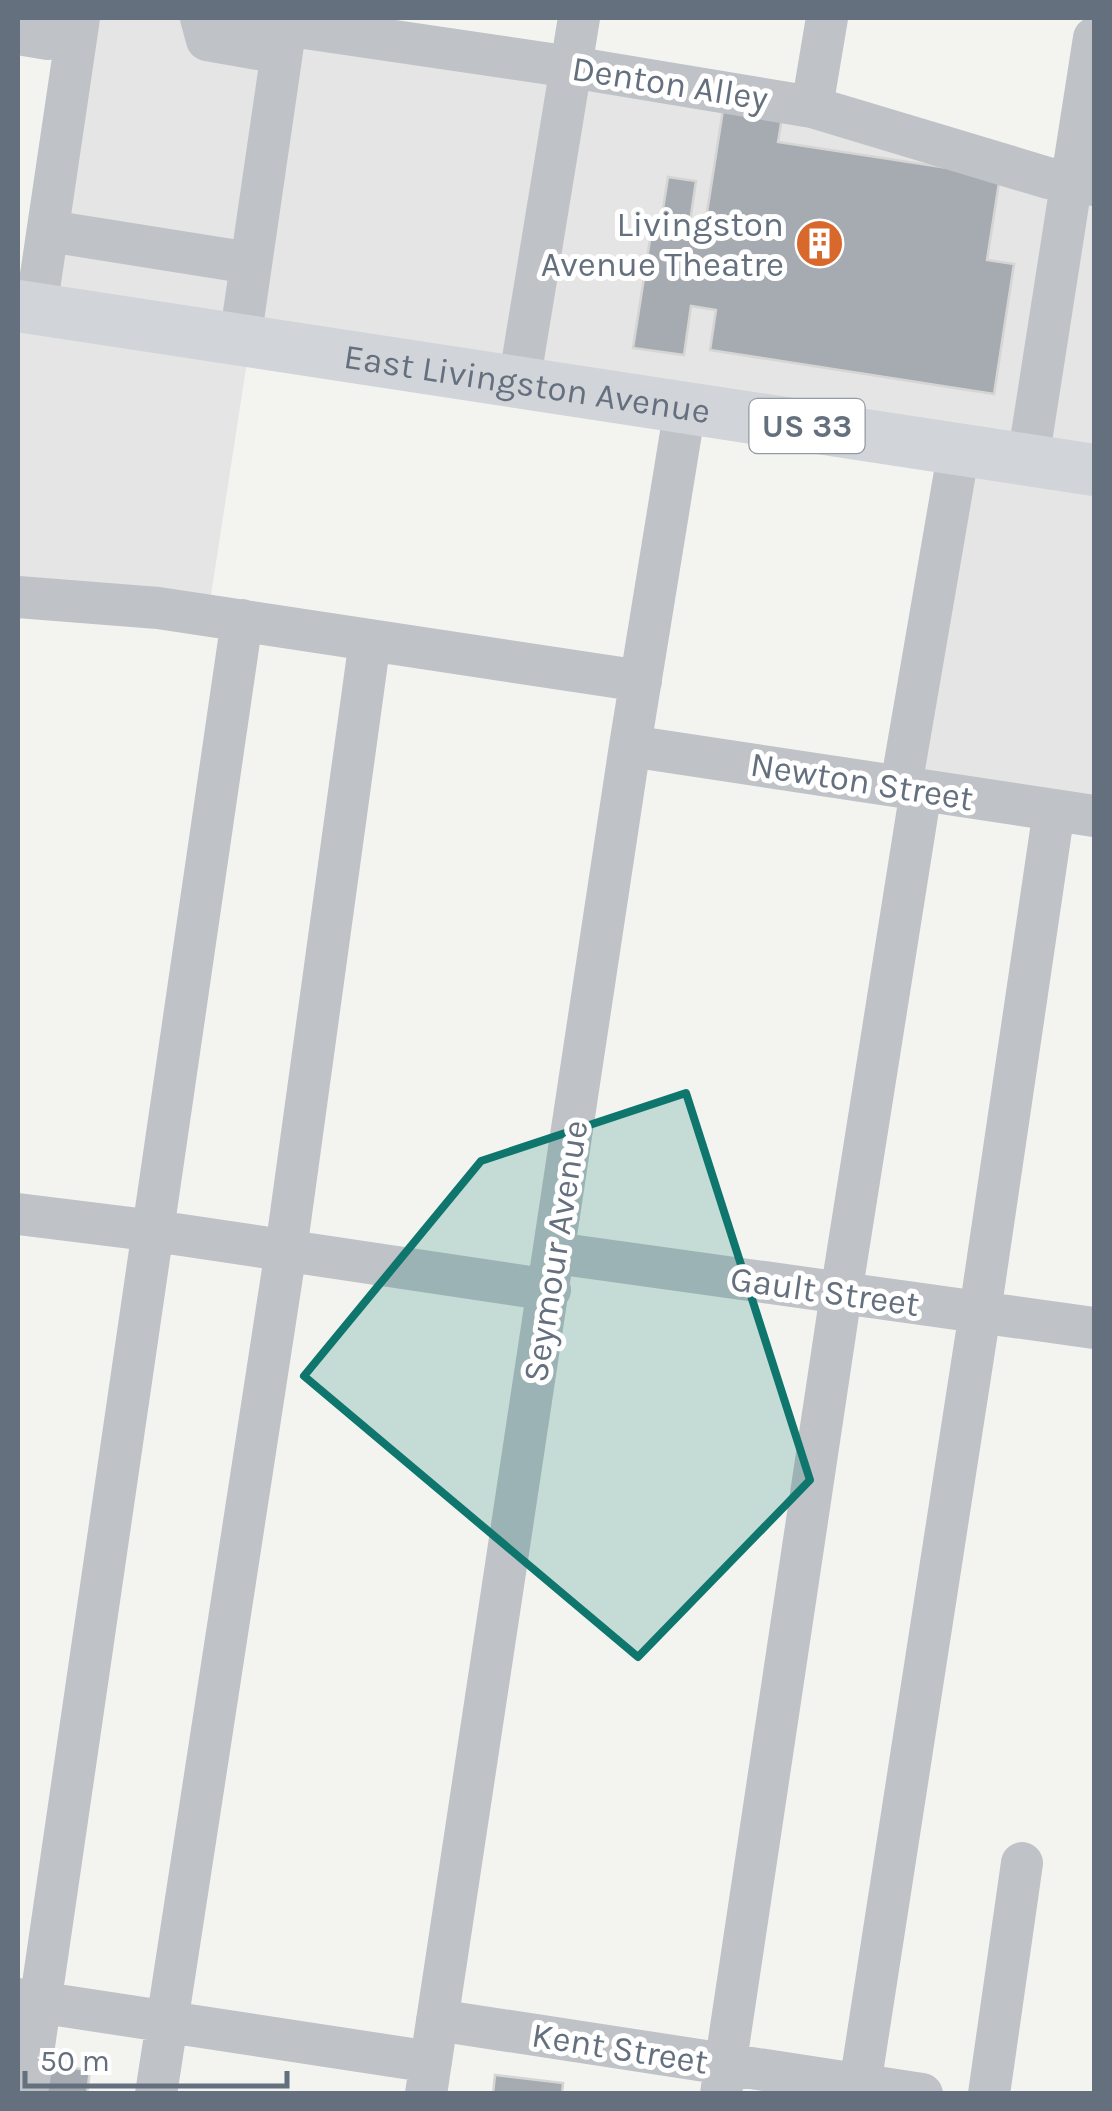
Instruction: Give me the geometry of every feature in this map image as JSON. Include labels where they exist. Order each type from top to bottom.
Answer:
[{"type":"main road","name":"East Livingston Avenue","points":[[27,307],[1094,470]]},
{"type":"street","points":[[18,34],[48,39],[65,18]]},
{"type":"street","points":[[27,307],[49,231],[79,18]]},
{"type":"street","points":[[201,18],[207,40],[284,38],[240,340]]},
{"type":"street","name":"Denton Alley","points":[[237,18],[284,38],[329,24],[812,107],[1048,178],[1083,184]]},
{"type":"street","points":[[519,383],[578,18]]},
{"type":"street","points":[[812,107],[827,18]]},
{"type":"street","points":[[1028,460],[1083,184],[1094,38]]},
{"type":"street","points":[[49,231],[250,263]]},
{"type":"street","name":"Seymour Avenue","points":[[432,2059],[630,746],[685,408]]},
{"type":"street","points":[[723,2079],[841,1294],[959,449]]},
{"type":"street","points":[[18,597],[158,608],[640,681]]},
{"type":"street","points":[[27,2094],[29,2001],[155,1231],[242,620]]},
{"type":"street","points":[[156,2094],[286,1250],[370,640]]},
{"type":"street","name":"Newton Street","points":[[630,746],[1074,813]]},
{"type":"street","points":[[860,2085],[980,1312],[1074,813]]},
{"type":"street","name":"Gault Street","points":[[18,1214],[286,1250],[841,1294],[1094,1328]]},
{"type":"street","points":[[989,2094],[1022,1863]]},
{"type":"street","name":"Kent Street","points":[[29,2001],[432,2059],[860,2085],[922,2094]]},
{"type":"highlighted area","points":[[686,1093],[810,1480],[638,1657],[304,1376],[481,1161]]},
{"type":"shaded area","points":[[75,18],[235,18],[798,93],[1094,188],[1094,819],[903,791],[953,454],[249,349],[208,614],[18,595],[18,284],[34,266]]},
{"type":"building","name":"Livingston Avenue Theatre","points":[[723,110],[782,118],[778,142],[1000,176],[987,260],[1014,264],[994,394],[710,350],[716,310],[691,306],[684,355],[633,348],[652,227],[660,228],[668,177],[696,181],[690,222],[705,225]]},
{"type":"building","points":[[49,2065],[90,2070],[87,2094],[45,2094]]},
{"type":"building","points":[[495,2075],[563,2083],[562,2094],[493,2094]]},
{"type":"place","name":"Livingston Avenue Theatre","points":[[819,244]]}]
